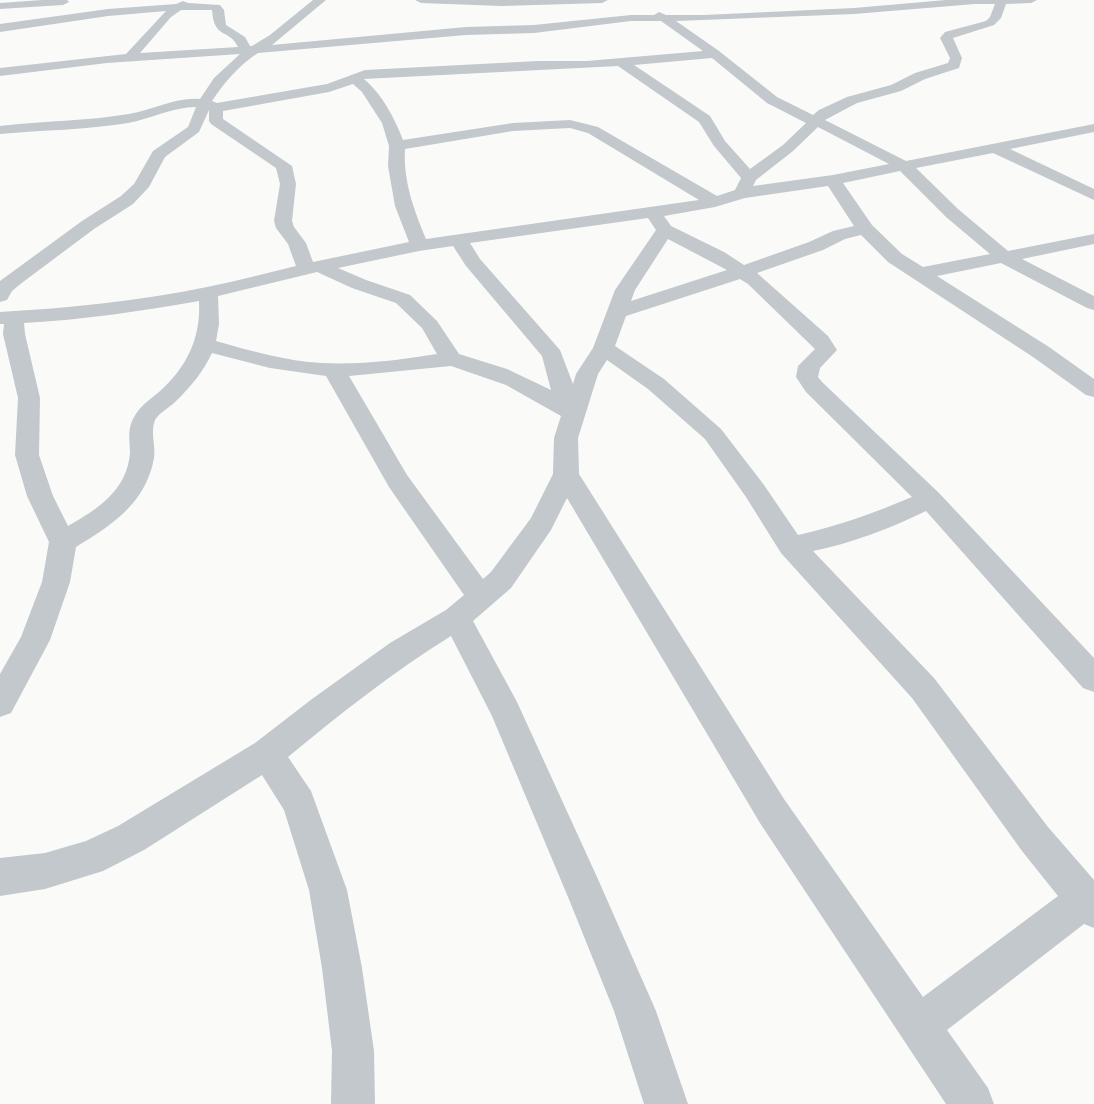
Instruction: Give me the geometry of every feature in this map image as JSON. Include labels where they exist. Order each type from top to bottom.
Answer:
[{"type":"street","points":[[130,58],[167,15],[190,0]]},
{"type":"street","points":[[0,296],[4,288],[16,278],[88,225],[127,200],[141,187],[160,154],[194,129],[210,105],[226,74],[251,49],[274,38],[320,0]]},
{"type":"street","points":[[421,0],[502,3],[602,0]]},
{"type":"street","points":[[0,703],[36,640],[56,582],[62,542],[40,496],[27,455],[29,398],[14,334],[7,318],[56,315],[144,304],[208,293],[419,245],[659,221],[715,202],[746,185],[824,113],[852,100],[896,88],[920,76],[954,65],[956,58],[946,38],[949,35],[990,24],[995,18],[1002,0]]},
{"type":"street","points":[[0,72],[130,58],[377,40],[466,31],[534,29],[661,17],[714,17],[854,11],[975,1],[1031,0]]},
{"type":"street","points":[[0,6],[78,1]]},
{"type":"street","points":[[502,3],[584,24]]},
{"type":"street","points":[[794,3],[854,11]]},
{"type":"street","points":[[648,5],[661,17],[715,54],[772,100],[801,116],[816,120],[904,166],[952,214],[1004,257],[1094,304]]},
{"type":"street","points":[[0,28],[78,17],[178,7],[217,8],[221,27],[251,49]]},
{"type":"street","points":[[0,130],[104,123],[150,114],[175,106],[210,105],[289,96],[340,85],[365,74],[394,71],[587,65],[715,54]]},
{"type":"street","points":[[620,62],[641,74],[704,119],[746,185]]},
{"type":"street","points":[[355,79],[367,89],[389,123],[397,146],[396,166],[404,206],[419,245]]},
{"type":"street","points":[[210,105],[216,121],[284,166],[288,184],[283,221],[285,228],[313,268],[403,299],[430,325],[451,359]]},
{"type":"street","points":[[397,146],[513,127],[570,124],[593,130],[715,202]]},
{"type":"street","points":[[746,185],[833,180],[1093,129]]},
{"type":"street","points":[[995,148],[1094,195]]},
{"type":"street","points":[[833,180],[864,229],[895,258],[1042,352],[1094,390]]},
{"type":"street","points":[[659,221],[742,270],[778,301],[826,350],[810,366],[807,377],[814,387],[930,499],[1094,680]]},
{"type":"street","points":[[566,409],[604,348],[625,290],[659,221]]},
{"type":"street","points":[[617,312],[816,246],[840,235],[864,229]]},
{"type":"street","points":[[919,274],[1094,239]]},
{"type":"street","points":[[0,877],[45,871],[90,858],[131,838],[267,754],[323,709],[468,607],[501,580],[542,523],[566,474],[566,409],[563,389],[552,354],[473,262],[459,240]]},
{"type":"street","points":[[62,542],[109,514],[127,496],[139,474],[143,453],[143,422],[148,414],[177,388],[193,368],[206,345],[211,312],[208,293]]},
{"type":"street","points":[[206,345],[262,359],[334,370],[423,364],[451,359],[475,365],[504,376],[566,409]]},
{"type":"street","points":[[604,348],[656,384],[713,434],[756,491],[791,546],[923,688],[1035,839],[1089,904],[918,1026]]},
{"type":"street","points":[[334,370],[468,607],[506,712],[635,1012],[666,1104]]},
{"type":"street","points":[[566,474],[772,811],[972,1104]]},
{"type":"street","points":[[791,546],[838,536],[886,519],[930,499]]},
{"type":"street","points":[[267,754],[299,803],[328,890],[342,968],[353,1051],[353,1104]]}]
